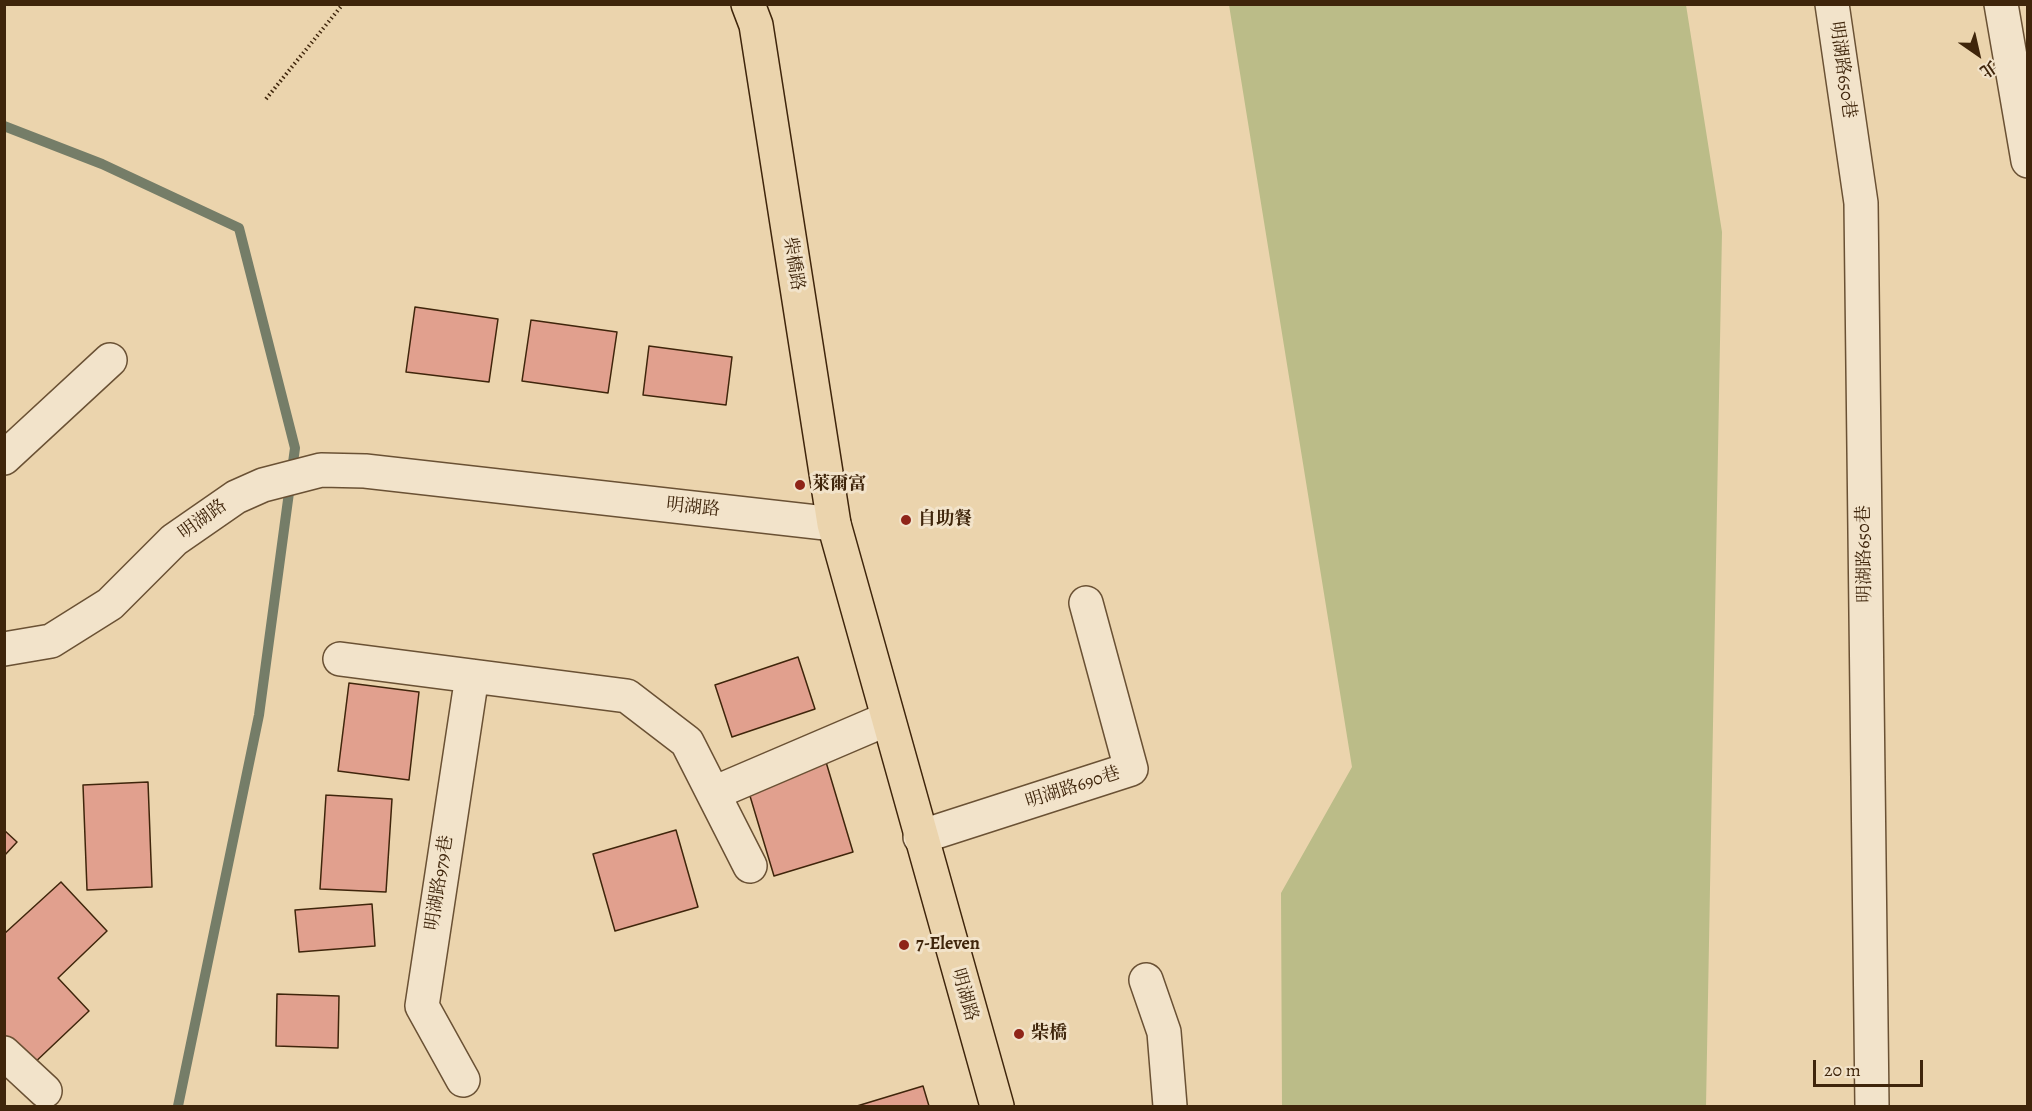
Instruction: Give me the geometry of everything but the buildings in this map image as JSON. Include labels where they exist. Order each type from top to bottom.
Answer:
[{"type":"main road","name":"柴橋路","points":[[748,4],[756,25],[834,524]]},
{"type":"main road","name":"明湖路","points":[[834,524],[997,1107]]},
{"type":"street","name":"明湖路650巷","points":[[1832,4],[1861,203],[1872,1107]]},
{"type":"street","points":[[2001,4],[2028,161]]},
{"type":"street","points":[[4,459],[110,360]]},
{"type":"street","name":"明湖路","points":[[4,649],[51,641],[110,604],[174,540],[236,497],[262,485],[321,470],[365,471],[834,524]]},
{"type":"street","name":"明湖路690巷","points":[[920,837],[1131,769],[1086,603]]},
{"type":"street","points":[[340,659],[627,696],[687,742],[750,866]]},
{"type":"street","name":"明湖路979巷","points":[[463,1080],[422,1006],[472,676]]},
{"type":"street","points":[[714,793],[887,719]]},
{"type":"street","points":[[1146,980],[1164,1032],[1170,1107]]},
{"type":"street","points":[[4,1053],[45,1091]]},
{"type":"path","points":[[266,99],[343,4]]},
{"type":"green space","points":[[1229,5],[1686,5],[1722,232],[1706,1106],[1282,1106],[1281,893],[1352,767]]},
{"type":"waterway","points":[[4,126],[102,164],[239,228],[295,448],[259,715],[178,1106]]},
{"type":"place","name":"萊爾富","points":[[800,485]]},
{"type":"place","name":"自助餐","points":[[906,520]]},
{"type":"place","name":"7-Eleven","points":[[904,945]]},
{"type":"place","name":"柴橋","points":[[1019,1034]]}]
